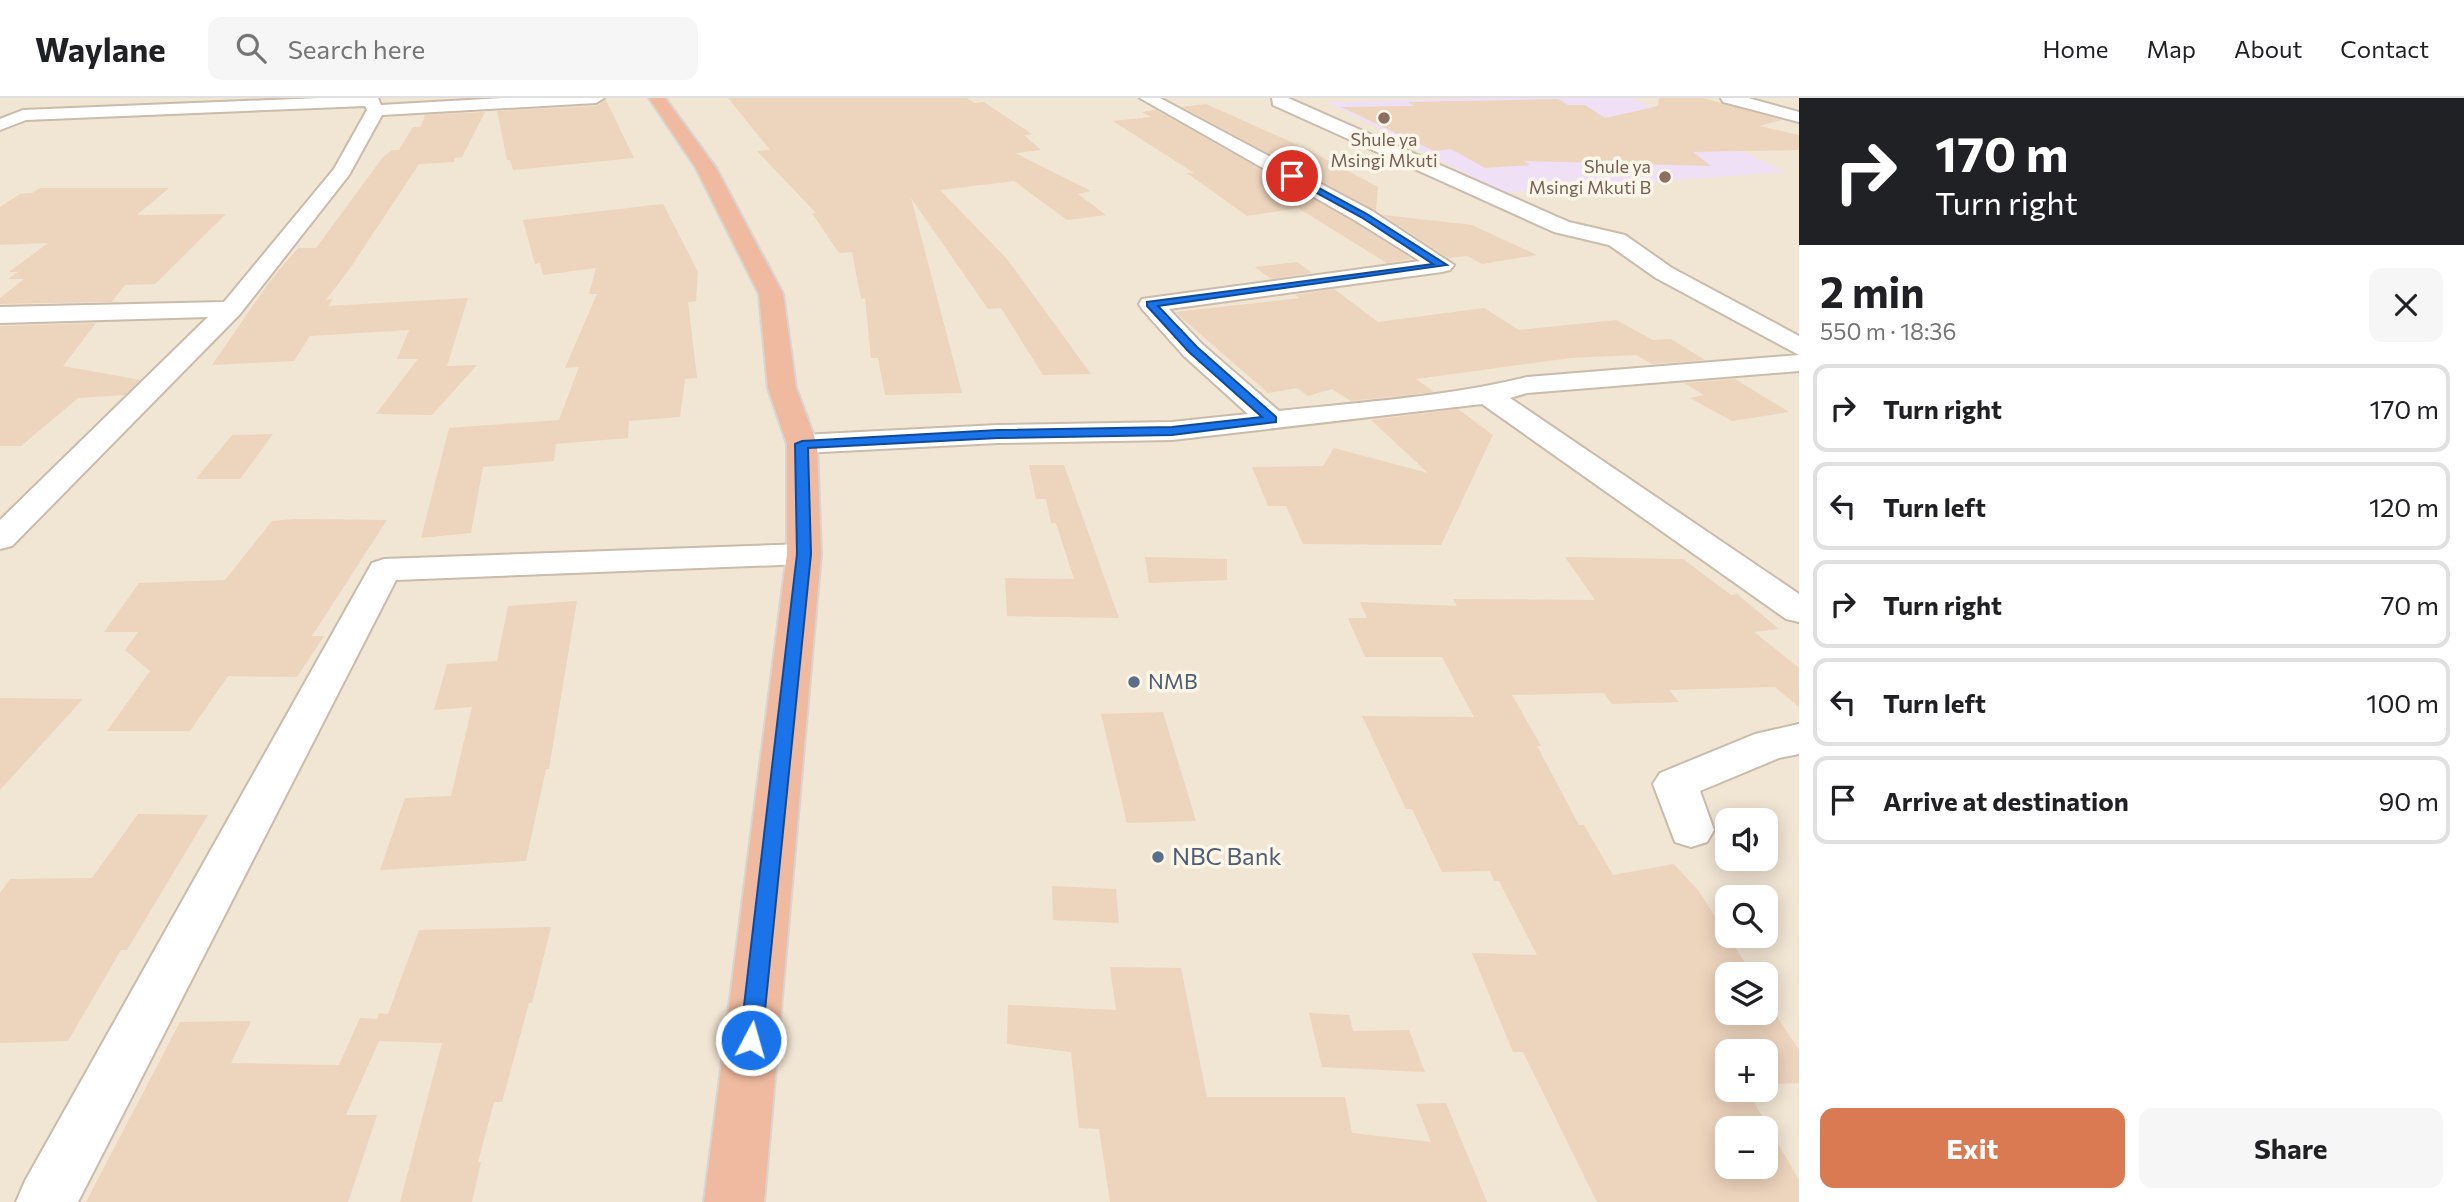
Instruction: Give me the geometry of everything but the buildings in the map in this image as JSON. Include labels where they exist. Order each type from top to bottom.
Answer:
[{"type":"highway","points":[[657,98],[706,169],[771,294],[782,388],[802,444],[804,554],[734,1202]]},
{"type":"street","points":[[0,125],[23,115],[46,98]]},
{"type":"street","points":[[0,118],[372,103],[596,98]]},
{"type":"street","points":[[1148,98],[1364,216],[1442,265],[1151,304],[1193,350],[1272,420]]},
{"type":"street","points":[[1280,98],[1279,101],[1455,182],[1562,227],[1617,240],[1664,273],[1799,347]]},
{"type":"street","points":[[1729,98],[1799,117]]},
{"type":"street","points":[[0,539],[230,309],[342,172],[372,103]]},
{"type":"street","points":[[0,315],[230,309]]},
{"type":"street","points":[[802,444],[998,434],[1172,431],[1487,395],[1527,385],[1799,363]]},
{"type":"street","points":[[1487,395],[1799,611]]},
{"type":"street","points":[[46,1202],[384,570],[804,554]]},
{"type":"street","points":[[1691,830],[1675,784],[1770,745],[1799,739]]},
{"type":"shaded area","points":[[0,98],[1799,98],[1799,1202],[0,1202]]},
{"type":"shaded area","points":[[1633,98],[1785,172],[1504,193],[1327,102]]},
{"type":"place","name":"Shule ya Msingi Mkuti","points":[[1384,118]]},
{"type":"place","name":"Shule ya Msingi Mkuti B","points":[[1665,177]]},
{"type":"place","name":"NMB","points":[[1134,682]]},
{"type":"place","name":"NBC Bank","points":[[1158,857]]},
{"type":"route","points":[[751,1040],[804,554],[802,444],[998,434],[1172,431],[1272,420],[1193,350],[1151,304],[1416,271],[1442,265],[1364,216],[1292,176]]}]
